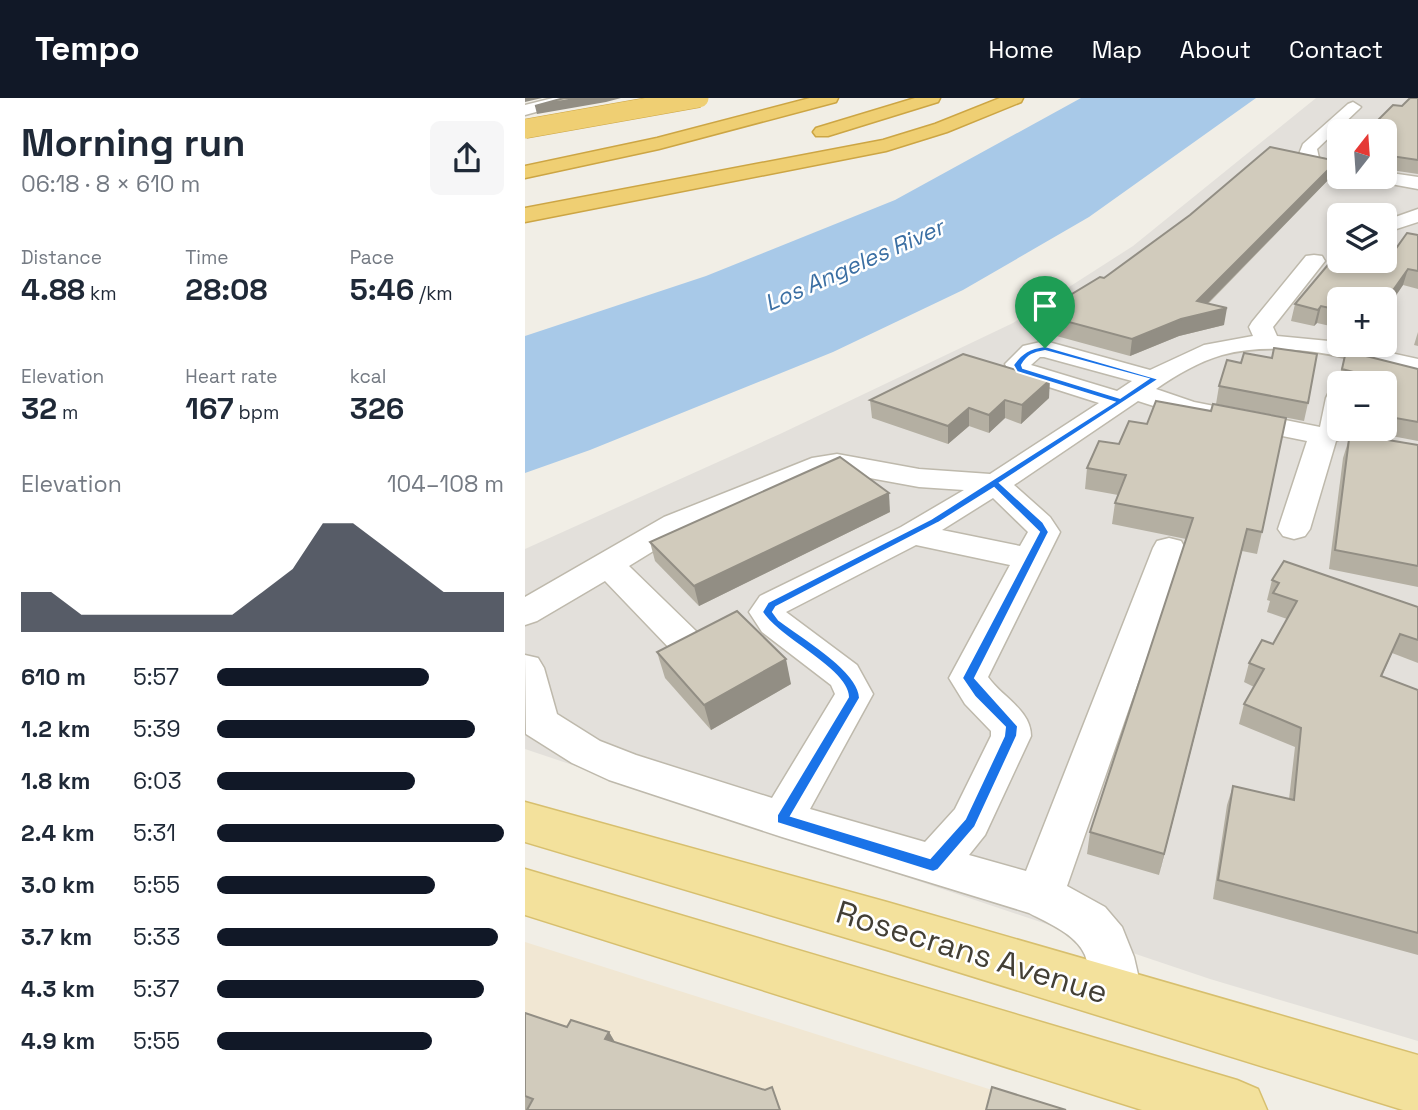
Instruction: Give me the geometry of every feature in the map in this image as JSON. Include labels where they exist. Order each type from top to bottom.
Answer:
[{"type":"highway","points":[[525,137],[662,98]]},
{"type":"highway","points":[[525,129],[699,98]]},
{"type":"highway","points":[[734,109],[762,98]]},
{"type":"highway","points":[[525,155],[619,138],[776,98]]},
{"type":"highway","points":[[525,172],[659,143],[830,98]]},
{"type":"highway","points":[[822,132],[932,98]]},
{"type":"highway","points":[[798,138],[956,98]]},
{"type":"highway","points":[[525,215],[850,153],[941,128],[1015,98]]},
{"type":"highway","points":[[525,207],[803,157],[965,119]]},
{"type":"highway","points":[[525,191],[565,183]]},
{"type":"main road","name":"Rosecrans Avenue","points":[[525,822],[887,926],[1418,1085]]},
{"type":"main road","points":[[525,892],[1237,1110]]},
{"type":"street","points":[[525,110],[571,98]]},
{"type":"street","points":[[1340,119],[1353,107]]},
{"type":"street","points":[[1327,131],[1309,148],[1308,154],[1313,162],[1327,166]]},
{"type":"street","points":[[1397,180],[1418,183]]},
{"type":"street","points":[[1397,223],[1418,215]]},
{"type":"street","points":[[1397,230],[1418,234]]},
{"type":"street","points":[[1268,344],[1261,327],[1314,261]]},
{"type":"street","points":[[782,819],[854,698],[854,692],[844,675],[775,623],[768,612],[772,604],[912,534],[1175,366],[1214,349],[1268,344],[1327,347]]},
{"type":"street","points":[[1377,357],[1418,367]]},
{"type":"street","points":[[1137,390],[1188,409],[1364,443]]},
{"type":"street","points":[[1294,530],[1323,436],[1327,434]]},
{"type":"street","points":[[525,613],[675,524],[822,464],[837,463],[919,478],[994,483],[1039,524],[1044,532],[968,678],[979,694],[1011,726],[1011,736],[970,822],[933,865]]},
{"type":"street","points":[[912,534],[1030,559]]},
{"type":"street","points":[[1040,896],[1169,548]]},
{"type":"street","points":[[607,563],[687,644]]},
{"type":"street","points":[[525,668],[540,723],[586,752],[624,768],[782,819],[1040,896],[1073,911],[1105,939],[1112,957],[1118,996]]},
{"type":"shaded area","points":[[1316,98],[1418,98],[1418,1041],[1210,979],[525,749],[525,549],[780,434],[1013,323],[1133,246]]},
{"type":"shaded area","points":[[525,942],[1055,1110],[525,1110]]},
{"type":"water","name":"Los Angeles River","points":[[1081,98],[1256,98],[1089,217],[963,290],[833,352],[590,450],[525,473],[525,336],[706,276],[895,200]]},
{"type":"building","points":[[564,98],[580,98],[535,106]]},
{"type":"building","points":[[1410,98],[1418,98],[1418,160],[1397,157],[1397,119],[1379,119],[1393,105],[1402,106]]},
{"type":"building","points":[[1270,147],[1327,159],[1327,171],[1197,301],[1227,308],[1181,319],[1132,339],[1039,314],[1100,277],[1104,278],[1190,215]]},
{"type":"building","points":[[1407,233],[1418,235],[1418,271],[1408,269],[1395,287],[1327,287],[1327,307],[1321,306],[1318,310],[1295,304],[1327,266],[1327,273],[1397,273],[1397,247]]},
{"type":"building","points":[[1274,348],[1317,354],[1308,403],[1219,386],[1227,360],[1241,363],[1244,353],[1272,358]]},
{"type":"building","points":[[963,354],[1050,380],[1022,405],[1005,400],[989,415],[969,408],[948,426],[870,400]]},
{"type":"building","points":[[1345,357],[1370,357],[1418,369],[1418,422],[1397,418],[1397,371],[1342,369]]},
{"type":"building","points":[[1156,401],[1211,411],[1213,404],[1286,418],[1262,532],[1247,529],[1164,854],[1090,832],[1193,518],[1115,503],[1126,475],[1087,468],[1099,441],[1119,444],[1129,421],[1147,424]]},
{"type":"building","points":[[1349,441],[1394,441],[1418,445],[1418,566],[1335,550]]},
{"type":"building","points":[[840,457],[889,493],[694,586],[650,542]]},
{"type":"building","points":[[1284,561],[1418,607],[1418,640],[1400,634],[1381,676],[1418,690],[1418,933],[1218,880],[1233,786],[1294,800],[1301,728],[1244,704],[1264,669],[1249,663],[1262,640],[1273,644],[1297,601],[1273,593],[1279,583],[1272,580]]},
{"type":"building","points":[[737,611],[786,659],[704,705],[657,652]]},
{"type":"building","points":[[525,1013],[567,1027],[571,1020],[609,1032],[605,1039],[765,1090],[772,1087],[780,1110],[527,1110],[533,1099],[525,1096]]},
{"type":"building","points":[[992,1087],[1066,1110],[986,1110]]},
{"type":"route","points":[[1045,348],[1032,351],[1022,358],[1018,365],[1020,370],[1121,401],[994,483],[1039,524],[1044,532],[968,678],[979,694],[1002,714],[1011,726],[1011,736],[970,822],[933,865],[782,819],[854,698],[854,692],[850,681],[844,675],[775,623],[768,612],[772,604],[935,521],[994,483],[1058,442],[1121,401],[1154,379],[1045,348]]}]
